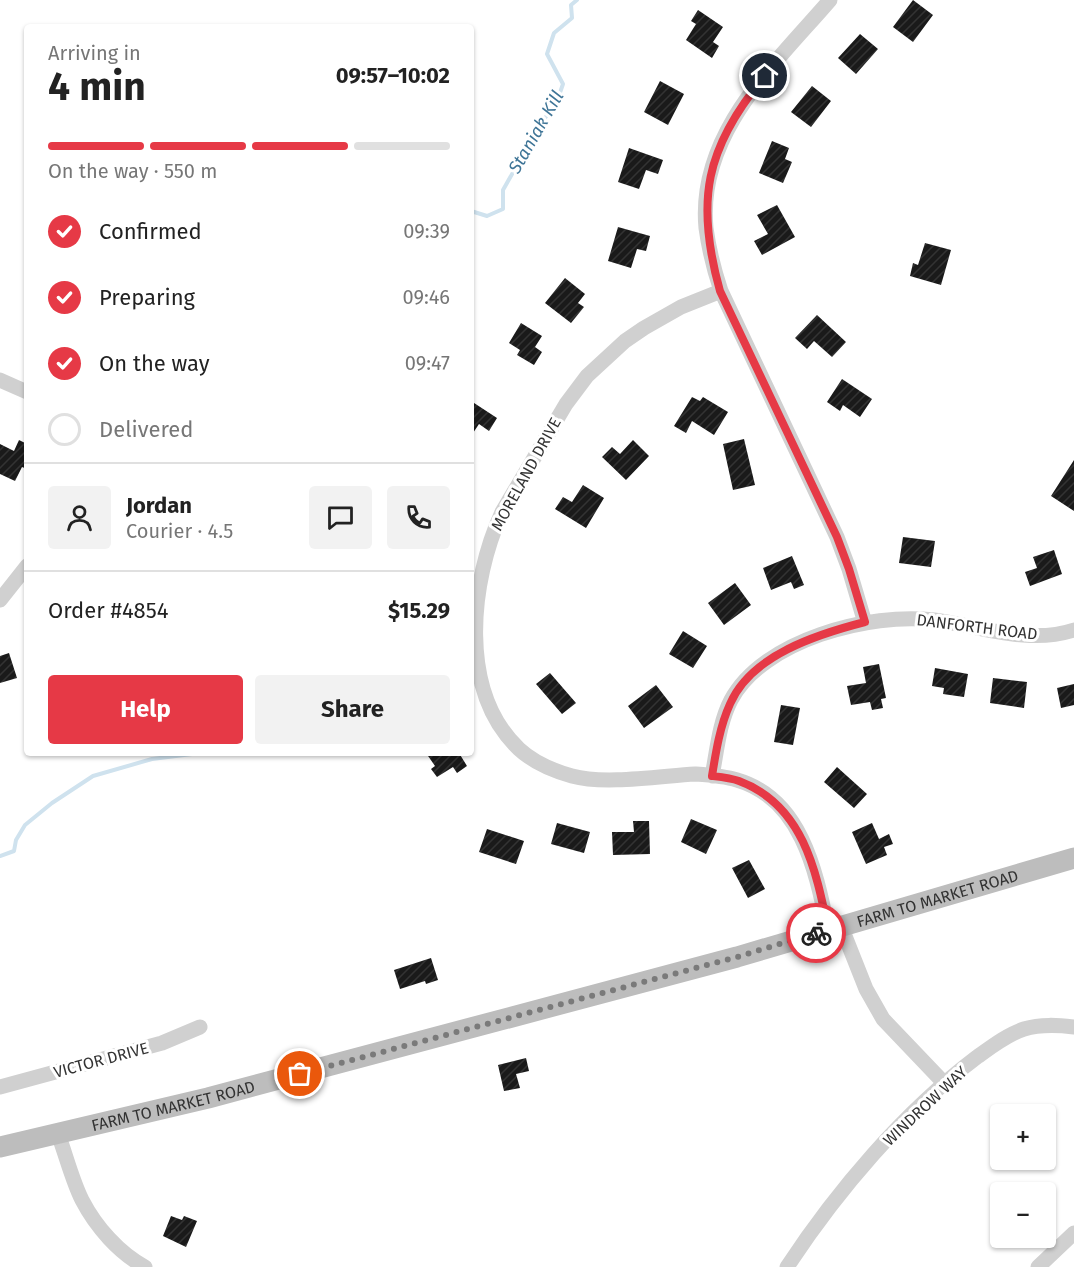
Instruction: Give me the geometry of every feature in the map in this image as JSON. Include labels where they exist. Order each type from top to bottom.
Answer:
[{"type":"street","points":[[830,0],[739,109],[728,126],[718,152],[706,204],[706,227],[720,291],[833,528],[849,569],[865,622]]},
{"type":"street","name":"MORELAND DRIVE","points":[[720,291],[644,328],[604,359],[577,387],[493,531],[481,572],[478,594],[476,635],[481,676],[494,717],[520,751],[538,762],[567,774],[595,779],[695,774],[737,780],[760,791],[781,808],[804,841],[835,928],[883,1019],[945,1084]]},
{"type":"street","points":[[0,380],[24,391]]},
{"type":"street","points":[[0,600],[24,570]]},
{"type":"street","name":"DANFORTH ROAD","points":[[712,776],[724,718],[730,702],[748,679],[778,655],[802,642],[827,632],[865,622],[896,619],[933,620],[1023,635],[1040,636],[1074,630]]},
{"type":"street","name":"FARM TO MARKET ROAD","points":[[0,1147],[220,1095],[737,957],[1074,858]]},
{"type":"street","name":"WINDROW WAY","points":[[787,1267],[805,1240],[872,1157],[903,1122],[945,1084],[988,1049],[1023,1029],[1050,1024],[1074,1027]]},
{"type":"street","name":"VICTOR DRIVE","points":[[0,1087],[162,1043],[200,1027]]},
{"type":"street","points":[[58,1134],[82,1200],[105,1234],[130,1259],[146,1267]]},
{"type":"street","points":[[1038,1267],[1074,1233]]},
{"type":"building","points":[[913,0],[933,15],[913,42],[893,27]]},
{"type":"building","points":[[698,10],[723,27],[713,42],[719,46],[712,58],[686,40],[696,24],[691,21]]},
{"type":"building","points":[[860,34],[878,49],[856,74],[838,58]]},
{"type":"building","points":[[660,81],[684,94],[668,125],[644,112]]},
{"type":"building","points":[[812,86],[831,101],[811,127],[791,112]]},
{"type":"building","points":[[772,141],[789,148],[785,159],[792,162],[783,183],[759,173]]},
{"type":"building","points":[[629,148],[663,160],[658,174],[646,170],[639,189],[618,182]]},
{"type":"building","points":[[777,205],[795,237],[762,255],[754,241],[768,234],[757,215]]},
{"type":"building","points":[[618,227],[650,236],[646,251],[637,249],[631,268],[608,261]]},
{"type":"building","points":[[925,243],[951,250],[941,285],[910,276],[913,263],[918,265]]},
{"type":"building","points":[[565,278],[585,294],[578,303],[584,307],[571,323],[545,303]]},
{"type":"building","points":[[817,315],[846,342],[832,357],[814,341],[807,349],[795,338]]},
{"type":"building","points":[[521,323],[542,336],[535,347],[542,352],[534,365],[517,355],[520,350],[509,343]]},
{"type":"building","points":[[842,379],[872,399],[860,417],[843,405],[840,411],[827,402]]},
{"type":"building","points":[[692,397],[700,401],[703,397],[728,412],[714,435],[692,421],[686,433],[674,426]]},
{"type":"building","points":[[474,403],[497,418],[489,431],[479,424],[474,432]]},
{"type":"building","points":[[744,439],[755,485],[733,490],[723,444]]},
{"type":"building","points":[[19,440],[24,442],[24,468],[22,467],[15,481],[0,474],[0,444],[14,451]]},
{"type":"building","points":[[633,440],[649,456],[626,480],[602,457],[612,447],[620,454]]},
{"type":"building","points":[[1074,460],[1074,511],[1051,496]]},
{"type":"building","points":[[583,485],[604,498],[586,528],[555,509],[563,497],[572,502]]},
{"type":"building","points":[[903,537],[935,541],[931,567],[899,563]]},
{"type":"building","points":[[1054,550],[1062,574],[1030,586],[1025,572],[1037,568],[1033,557]]},
{"type":"building","points":[[792,556],[804,585],[794,589],[791,582],[771,590],[763,568]]},
{"type":"building","points":[[735,583],[751,605],[724,625],[708,603]]},
{"type":"building","points":[[683,631],[707,646],[693,668],[669,654]]},
{"type":"building","points":[[9,653],[17,678],[0,683],[0,656]]},
{"type":"building","points":[[879,664],[886,698],[881,699],[883,708],[872,710],[870,702],[851,705],[847,686],[866,683],[863,667]]},
{"type":"building","points":[[935,668],[968,674],[964,697],[943,694],[944,688],[932,686]]},
{"type":"building","points":[[550,673],[576,703],[562,714],[536,684]]},
{"type":"building","points":[[993,678],[1027,682],[1024,708],[990,703]]},
{"type":"building","points":[[1074,684],[1074,705],[1061,708],[1057,688]]},
{"type":"building","points":[[656,685],[673,707],[644,728],[628,706]]},
{"type":"building","points":[[781,705],[800,708],[793,745],[774,742]]},
{"type":"building","points":[[428,756],[461,756],[467,766],[457,773],[453,767],[437,777],[431,769],[435,766]]},
{"type":"building","points":[[837,767],[867,794],[854,808],[824,782]]},
{"type":"building","points":[[691,819],[717,830],[706,854],[681,842]]},
{"type":"building","points":[[633,821],[649,821],[650,854],[613,855],[612,832],[634,832]]},
{"type":"building","points":[[557,823],[590,832],[584,853],[551,844]]},
{"type":"building","points":[[872,823],[879,839],[889,834],[893,844],[884,847],[887,855],[866,864],[852,832]]},
{"type":"building","points":[[487,829],[524,841],[516,864],[479,852]]},
{"type":"building","points":[[749,860],[765,889],[748,898],[732,868]]},
{"type":"building","points":[[431,958],[438,980],[426,984],[425,981],[400,989],[394,970]]},
{"type":"building","points":[[526,1058],[529,1071],[516,1074],[520,1088],[504,1091],[498,1065]]},
{"type":"building","points":[[171,1216],[182,1220],[184,1216],[197,1221],[186,1247],[163,1236]]},
{"type":"waterway","name":"Staniak Kill","points":[[474,212],[487,216],[503,209],[503,190],[541,123],[556,104],[563,84],[547,54],[554,33],[572,18],[571,5],[577,0]]},
{"type":"waterway","name":"Staniak Kill","points":[[0,856],[14,851],[16,840],[25,825],[52,803],[93,776],[152,759],[176,756]]},
{"type":"way so far","points":[[300,1074],[737,957],[816,933]]},
{"type":"route","points":[[765,76],[728,126],[712,172],[706,204],[706,227],[712,261],[720,291],[810,476],[837,537],[865,622],[827,632],[802,642],[778,655],[748,679],[730,702],[724,718],[712,776],[737,780],[768,796],[794,825],[804,841],[819,884],[828,929],[816,933]]}]
